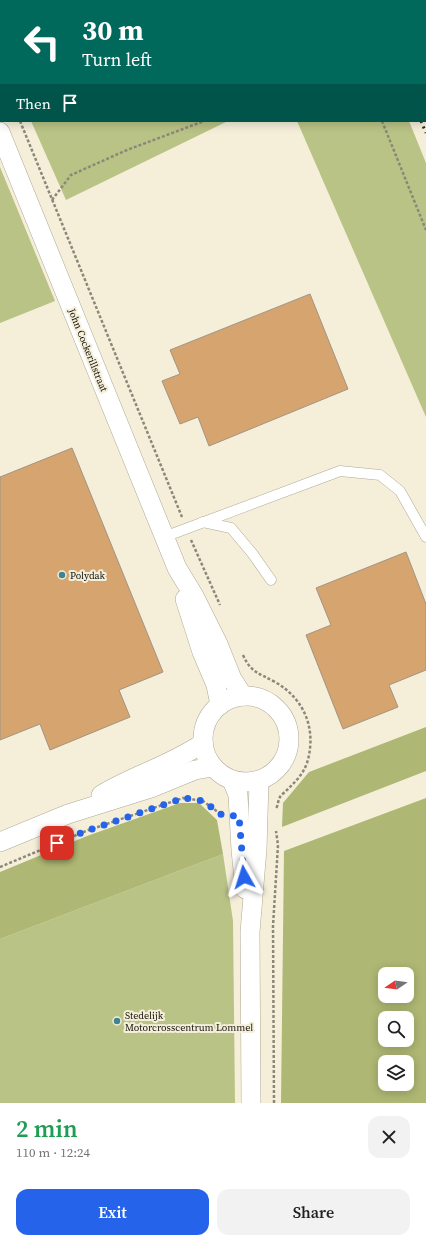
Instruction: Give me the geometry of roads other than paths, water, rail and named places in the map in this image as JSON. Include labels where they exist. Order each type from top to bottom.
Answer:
[{"type":"street","name":"John Cockerillstraat","points":[[0,132],[177,568],[202,652],[216,685],[220,704]]},
{"type":"street","name":"John Cockerillstraat","points":[[177,568],[198,603],[218,644],[232,679],[242,696]]},
{"type":"street","points":[[242,696],[257,697],[269,703],[280,712],[286,724],[289,738],[287,752],[281,764],[271,774],[258,780],[245,782],[232,780],[222,775],[213,767],[206,756],[203,743],[204,729],[210,715],[220,704],[230,698],[242,696]]},
{"type":"street","points":[[68,814],[114,787],[187,754],[203,743]]},
{"type":"street","points":[[0,842],[68,814],[151,788],[195,770],[213,767]]},
{"type":"street","points":[[232,780],[238,795],[241,850],[250,932]]},
{"type":"street","points":[[251,1103],[250,932],[257,848],[258,780]]},
{"type":"lane","points":[[164,537],[340,470],[380,475],[400,491],[426,537]]},
{"type":"lane","points":[[203,522],[231,528],[252,553],[271,580]]},
{"type":"railway","points":[[421,122],[426,133]]},
{"type":"place","name":"Polydak","points":[[62,575]]},
{"type":"place","name":"Stedelijk Motorcrosscentrum Lommel","points":[[117,1021]]}]
